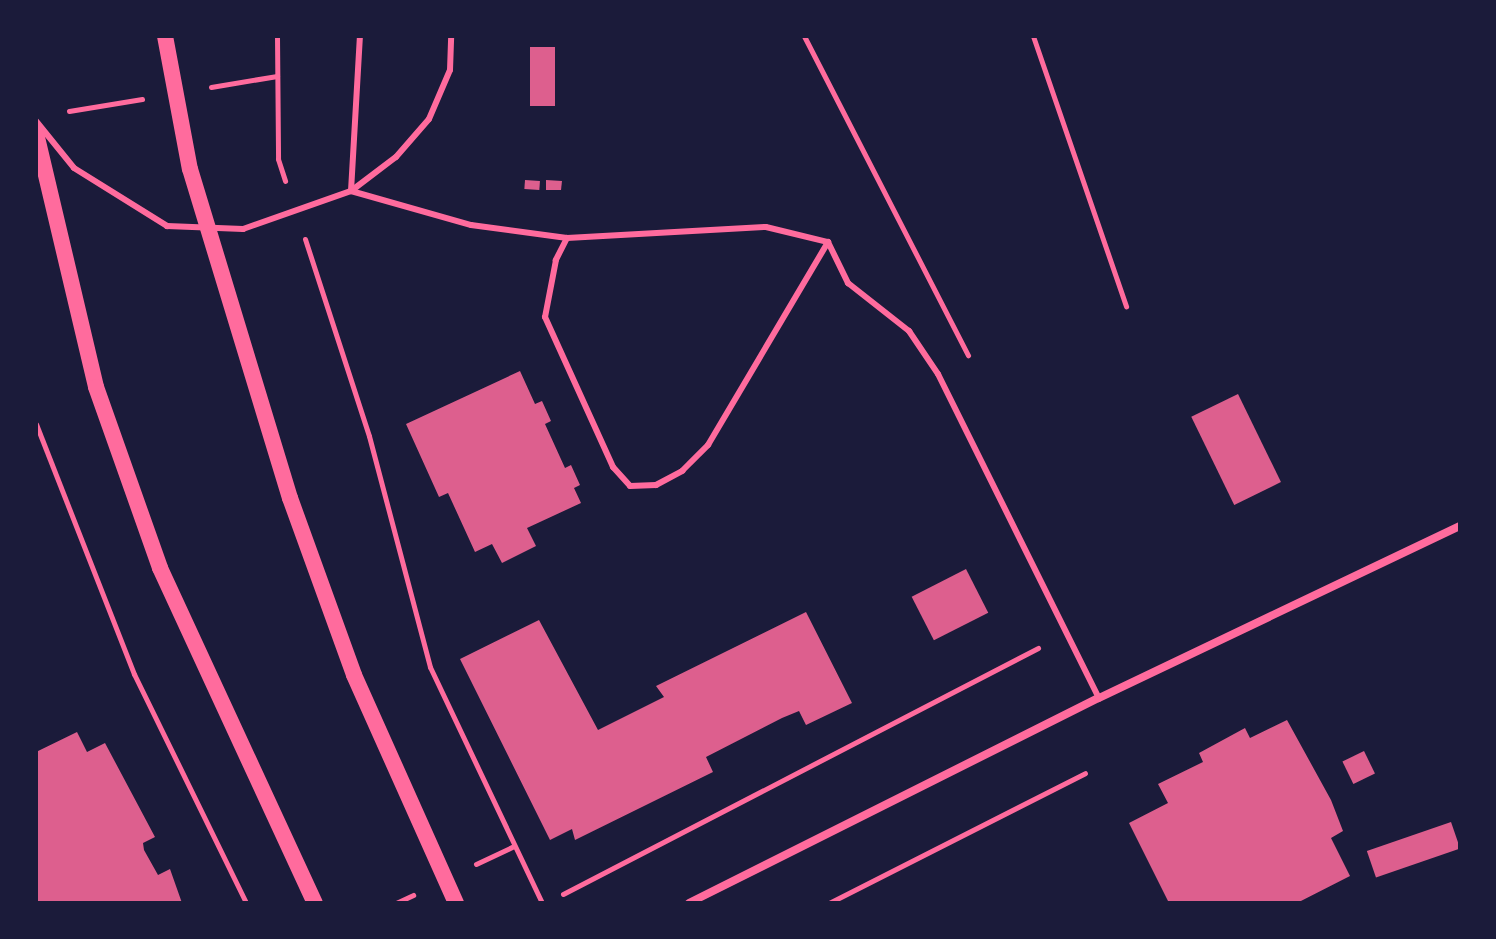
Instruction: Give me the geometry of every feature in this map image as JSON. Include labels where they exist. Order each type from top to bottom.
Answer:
[{"type":"main road","points":[[165,36],[190,169],[290,498],[354,675],[456,903]]},
{"type":"main road","points":[[36,133],[96,387],[160,568],[315,903]]},
{"type":"street","points":[[689,903],[1099,698],[1460,526]]},
{"type":"lane","points":[[351,191],[360,36]]},
{"type":"lane","points":[[36,121],[74,168],[133,208],[167,226],[208,231],[243,229],[351,191],[396,157],[429,119],[450,70],[451,36]]},
{"type":"lane","points":[[351,191],[471,225],[567,238],[766,227],[828,242]]},
{"type":"lane","points":[[567,238],[556,260],[545,317],[613,467],[630,486],[656,485],[682,471],[708,445],[828,242]]},
{"type":"lane","points":[[828,242],[848,283],[909,331],[938,374],[1099,698]]},
{"type":"path","points":[[277,36],[278,159],[283,175]]},
{"type":"path","points":[[804,36],[973,366]]},
{"type":"path","points":[[1033,36],[1126,306]]},
{"type":"path","points":[[237,83],[277,76]]},
{"type":"path","points":[[94,107],[130,101]]},
{"type":"path","points":[[313,262],[369,436],[430,667],[542,903]]},
{"type":"path","points":[[36,424],[134,674],[246,903]]},
{"type":"path","points":[[563,894],[1068,633]]},
{"type":"path","points":[[829,903],[1085,773]]},
{"type":"path","points":[[482,861],[514,845]]},
{"type":"path","points":[[396,903],[407,897]]},
{"type":"building","points":[[530,47],[555,47],[555,106],[530,106]]},
{"type":"building","points":[[525,180],[540,181],[539,190],[524,189]]},
{"type":"building","points":[[546,180],[562,181],[561,190],[546,190]]},
{"type":"building","points":[[520,371],[535,404],[542,401],[551,421],[545,424],[565,468],[571,465],[580,485],[574,488],[581,503],[527,528],[536,546],[502,563],[492,544],[475,552],[448,493],[439,497],[406,424]]},
{"type":"building","points":[[1238,394],[1281,482],[1234,505],[1191,417]]},
{"type":"building","points":[[966,569],[988,613],[934,640],[912,597]]},
{"type":"building","points":[[806,612],[852,703],[806,725],[799,711],[782,718],[706,757],[713,772],[575,840],[572,829],[550,840],[460,659],[539,620],[598,730],[664,697],[656,686]]},
{"type":"building","points":[[1287,720],[1331,800],[1343,831],[1331,838],[1350,876],[1297,903],[1169,903],[1129,823],[1168,803],[1158,784],[1203,762],[1199,753],[1245,728],[1250,738]]},
{"type":"building","points":[[77,732],[87,752],[105,743],[155,837],[143,843],[144,850],[158,875],[170,869],[182,903],[36,903],[36,752]]},
{"type":"building","points":[[1364,751],[1375,773],[1353,784],[1342,762]]},
{"type":"building","points":[[1451,822],[1460,849],[1376,877],[1367,851]]}]
